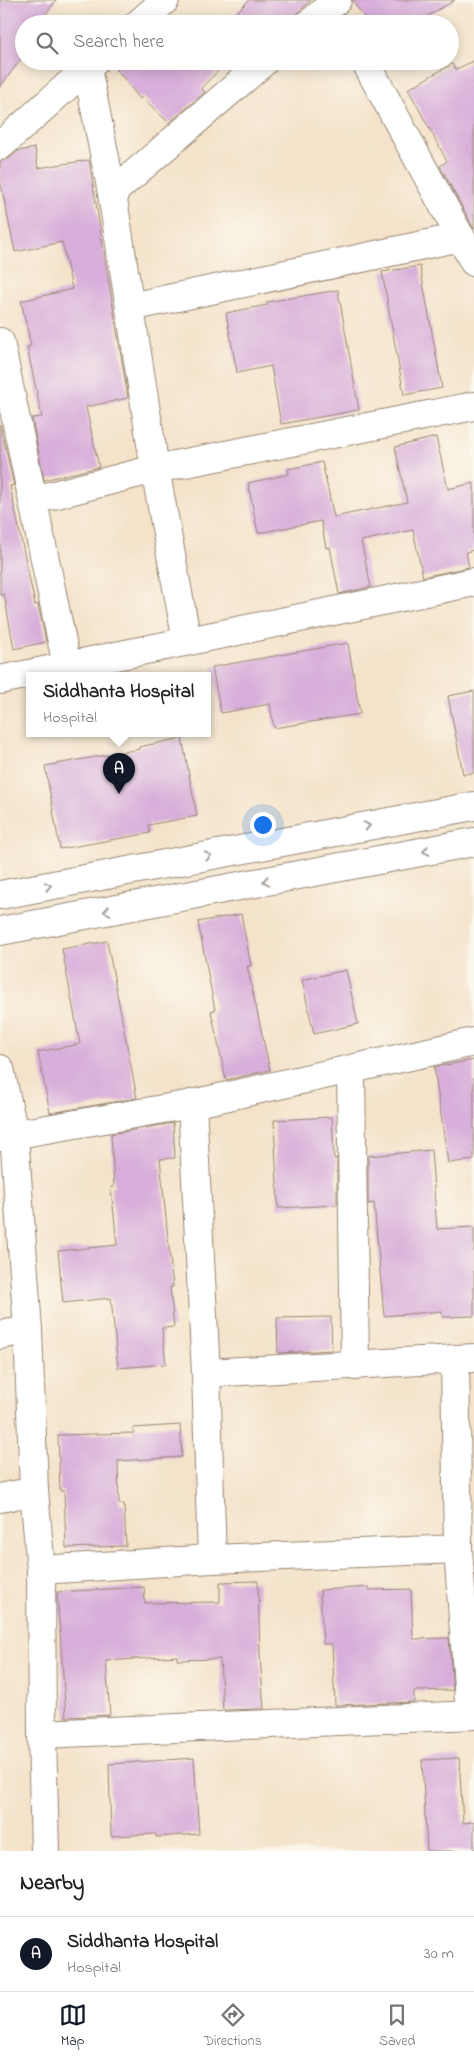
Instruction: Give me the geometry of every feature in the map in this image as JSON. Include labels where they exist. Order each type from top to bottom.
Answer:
[{"type":"street","points":[[148,15],[166,0]]},
{"type":"street","points":[[326,15],[338,9]]},
{"type":"street","points":[[0,146],[85,70]]},
{"type":"street","points":[[92,70],[156,469],[187,641]]},
{"type":"street","points":[[112,193],[255,70]]},
{"type":"street","points":[[370,70],[474,262]]},
{"type":"street","points":[[130,306],[461,236]]},
{"type":"street","points":[[0,342],[67,666]]},
{"type":"street","points":[[34,500],[156,469],[474,406]]},
{"type":"street","points":[[38,672],[474,582]]},
{"type":"street","points":[[0,680],[26,675]]},
{"type":"street","points":[[0,895],[474,806]]},
{"type":"street","points":[[0,931],[474,842]]},
{"type":"street","points":[[7,1136],[192,1104],[474,1042]]},
{"type":"street","points":[[0,1069],[28,1330],[34,1491],[41,1570],[45,1851]]},
{"type":"street","points":[[351,1070],[355,1366]]},
{"type":"street","points":[[192,1104],[206,1373],[212,1558]]},
{"type":"street","points":[[0,1335],[28,1330]]},
{"type":"street","points":[[42,1734],[472,1715],[458,1549],[464,1359],[206,1373]]},
{"type":"street","points":[[0,1498],[34,1491]]},
{"type":"street","points":[[41,1570],[212,1558],[458,1549]]},
{"type":"building","points":[[0,0],[56,0],[45,15],[15,15],[15,67],[0,87]]},
{"type":"building","points":[[249,0],[311,0],[295,15],[234,15]]},
{"type":"building","points":[[352,0],[455,0],[429,15],[363,15]]},
{"type":"building","points":[[474,61],[474,229],[440,166],[447,161],[408,89],[441,70],[459,70],[459,68]]},
{"type":"building","points":[[117,70],[219,70],[201,88],[205,92],[169,123],[142,97],[140,99]]},
{"type":"building","points":[[35,148],[38,168],[89,160],[128,398],[86,407],[99,467],[44,480],[32,418],[42,417],[27,347],[31,346],[21,301],[72,289],[62,242],[15,252],[0,180],[0,161],[10,158],[18,151]]},
{"type":"building","points":[[420,266],[442,388],[404,395],[382,272]]},
{"type":"building","points":[[338,290],[359,410],[281,424],[271,366],[237,373],[226,313],[267,305],[267,302]]},
{"type":"building","points":[[0,424],[14,485],[10,486],[35,605],[38,604],[46,642],[14,649],[4,594],[0,595]]},
{"type":"building","points":[[436,437],[448,489],[474,483],[474,550],[466,552],[469,567],[423,577],[413,530],[361,541],[371,587],[339,594],[330,547],[326,548],[321,521],[258,533],[248,483],[289,474],[288,469],[322,462],[334,517],[407,502],[395,447]]},
{"type":"building","points":[[348,643],[360,714],[274,728],[270,704],[221,713],[212,667]]},
{"type":"building","points":[[474,691],[474,773],[463,774],[448,696]]},
{"type":"building","points":[[182,738],[197,816],[148,825],[150,833],[60,849],[45,766],[140,749],[139,747]]},
{"type":"building","points":[[241,914],[251,966],[247,966],[270,1070],[226,1080],[211,1011],[215,1010],[198,922]]},
{"type":"building","points":[[107,941],[137,1098],[50,1113],[38,1052],[80,1044],[62,949]]},
{"type":"building","points":[[346,970],[358,1024],[314,1034],[302,980]]},
{"type":"building","points":[[474,1060],[474,1160],[448,1163],[434,1067]]},
{"type":"building","points":[[332,1117],[334,1159],[337,1158],[337,1205],[278,1208],[274,1120]]},
{"type":"building","points":[[173,1123],[175,1158],[160,1159],[173,1287],[170,1287],[174,1327],[162,1328],[166,1364],[118,1368],[111,1298],[63,1303],[58,1251],[117,1245],[111,1187],[114,1187],[111,1134]]},
{"type":"building","points":[[431,1150],[437,1229],[474,1227],[474,1316],[442,1317],[442,1311],[384,1316],[374,1203],[368,1204],[368,1156]]},
{"type":"building","points":[[331,1317],[332,1350],[278,1353],[277,1318]]},
{"type":"building","points":[[180,1425],[182,1457],[118,1461],[119,1504],[124,1504],[126,1546],[66,1548],[64,1491],[60,1491],[58,1435],[134,1433],[133,1428]]},
{"type":"building","points":[[258,1581],[264,1709],[223,1710],[220,1659],[177,1660],[177,1656],[106,1661],[110,1715],[66,1717],[57,1592],[144,1587],[145,1603],[220,1602],[220,1582]]},
{"type":"building","points":[[369,1587],[369,1590],[411,1589],[413,1639],[449,1638],[453,1690],[414,1691],[414,1702],[335,1705],[332,1644],[323,1644],[320,1590]]},
{"type":"building","points":[[194,1758],[199,1834],[156,1837],[156,1834],[111,1836],[109,1764]]},
{"type":"building","points":[[459,1758],[463,1823],[474,1822],[474,1851],[427,1851],[422,1760]]},
{"type":"place","name":"Siddhanta Hospital","points":[[119,794]]}]
